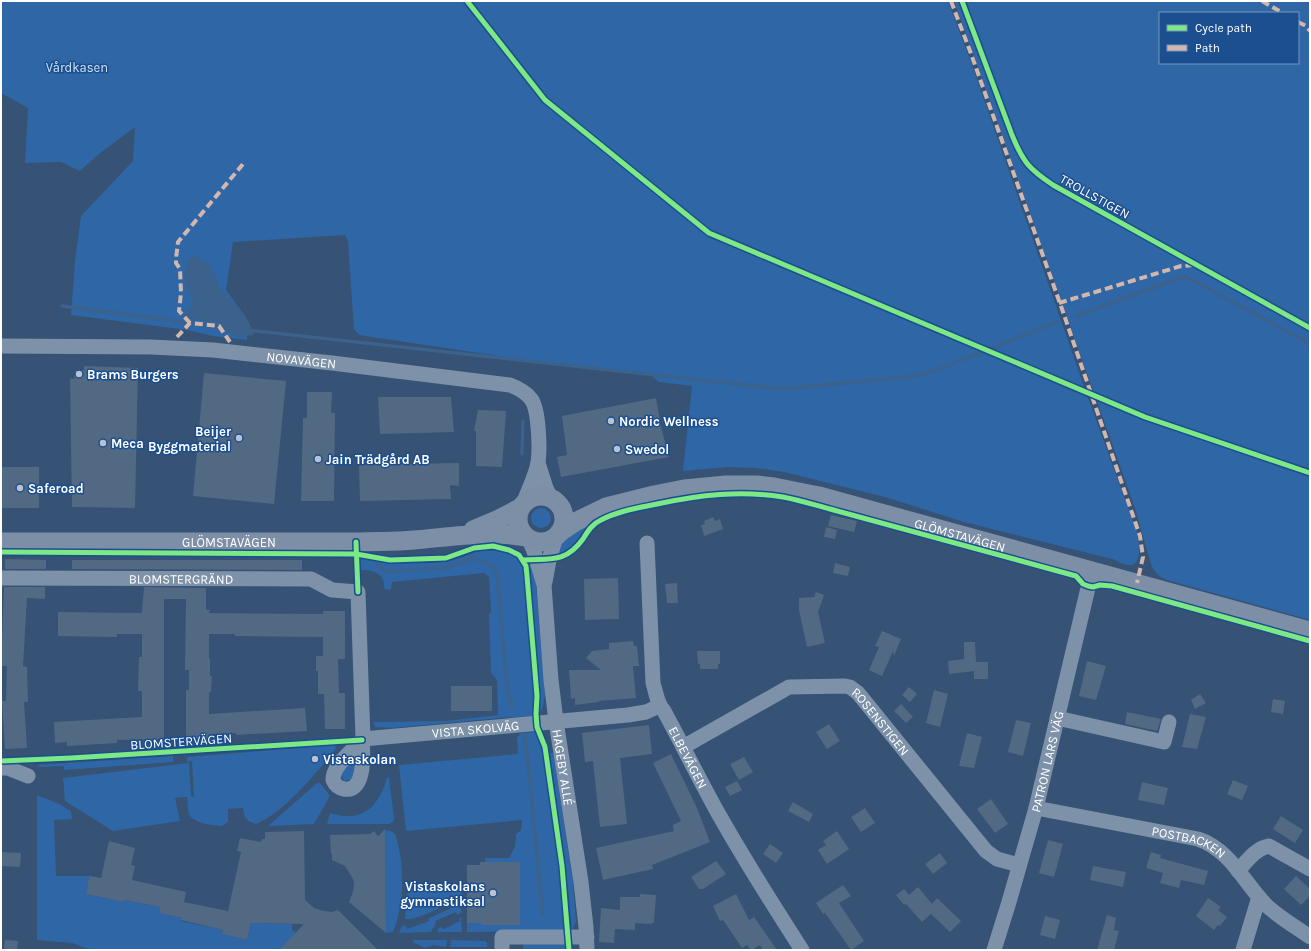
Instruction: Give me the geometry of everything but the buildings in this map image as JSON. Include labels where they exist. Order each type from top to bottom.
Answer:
[{"type":"main road","name":"GLÖMSTAVÄGEN","points":[[457,536],[499,519],[521,506],[531,498],[541,495],[580,509],[606,507],[654,495],[707,486],[742,484],[774,487],[819,496],[1310,631]]},
{"type":"main road","points":[[555,501],[564,519],[562,528],[558,534]]},
{"type":"main road","points":[[521,506],[517,516],[518,526],[527,538]]},
{"type":"main road","name":"GLÖMSTAVÄGEN","points":[[1,542],[356,542],[501,534],[543,542],[548,541],[575,522],[606,507]]},
{"type":"street","name":"NOVAVÄGEN","points":[[1,346],[151,346],[213,350],[510,385],[521,389],[531,399],[537,412],[538,463],[546,488],[555,501]]},
{"type":"street","name":"NOVAVÄGEN","points":[[521,506],[538,463]]},
{"type":"street","name":"HAGEBY ALLÉ","points":[[544,585],[549,560],[558,534]]},
{"type":"street","name":"HAGEBY ALLÉ","points":[[527,538],[534,551],[544,585],[551,680],[581,882],[587,943]]},
{"type":"street","name":"ELBEVÄGEN","points":[[647,543],[653,683],[659,699],[659,706],[664,710],[732,838],[802,950]]},
{"type":"street","name":"PATRON LARS VÄG","points":[[994,950],[1036,808],[1092,571]]},
{"type":"street","name":"BLOMSTERGRÄND","points":[[2,578],[311,579],[332,590],[358,592]]},
{"type":"street","name":"VISTA SKOLVÄG","points":[[358,592],[362,740],[628,715],[646,712],[659,706]]},
{"type":"street","name":"ROSENSTIGEN","points":[[684,747],[789,687],[850,687],[858,694],[986,851],[997,859],[1019,865]]},
{"type":"street","points":[[1057,718],[1164,742],[1169,722]]},
{"type":"street","points":[[1,768],[8,768],[28,776]]},
{"type":"street","name":"POSTBACKEN","points":[[1036,808],[1203,841],[1212,845],[1221,852],[1272,910],[1310,937]]},
{"type":"street","points":[[1238,871],[1257,852],[1264,847],[1269,846],[1310,869]]},
{"type":"street","points":[[1243,950],[1259,897]]},
{"type":"street","points":[[502,950],[502,937],[587,943]]},
{"type":"green space","name":"Vårdkasen","points":[[1,1],[948,1],[971,62],[1087,395],[1137,532],[1139,540],[1139,556],[1135,563],[1126,565],[1112,559],[964,522],[885,497],[784,472],[756,468],[728,467],[683,471],[692,386],[659,382],[649,374],[525,360],[359,335],[354,329],[348,241],[345,235],[233,242],[226,290],[246,317],[247,340],[213,336],[188,330],[71,315],[75,261],[81,216],[133,161],[135,127],[99,154],[80,171],[61,162],[25,163],[28,108],[1,93]]},
{"type":"green space","points":[[954,1],[1310,1],[1310,620],[1167,580],[1162,578],[1156,572],[1151,564],[1135,508]]},
{"type":"green space","points":[[537,508],[545,508],[551,514],[551,522],[545,528],[537,528],[531,522],[531,514]]},
{"type":"green space","points":[[591,521],[572,546],[555,557],[563,538]]},
{"type":"green space","points":[[485,550],[509,553],[519,561],[522,566],[525,581],[532,669],[533,716],[391,728],[375,727],[373,722],[446,721],[498,715],[497,680],[491,673],[489,613],[491,613],[489,577],[484,573],[392,582],[391,590],[384,589],[383,579],[378,574],[360,570],[360,559],[391,563],[443,562]]},
{"type":"green space","points":[[532,564],[536,584],[545,694],[543,707],[539,714],[540,694],[531,584],[528,565]]},
{"type":"green space","points":[[534,732],[538,736],[542,750],[560,873],[565,931],[467,932],[467,923],[481,923],[481,925],[520,925],[519,862],[485,862],[485,858],[509,858],[515,847],[516,834],[521,830],[522,820],[406,831],[399,765],[518,754],[517,738],[521,733]]},
{"type":"green space","points":[[336,745],[335,750],[299,792],[278,811],[256,824],[249,822],[244,814],[243,808],[228,809],[228,822],[222,826],[210,825],[196,821],[189,814],[187,797],[175,798],[180,821],[113,831],[65,801],[63,778],[189,763],[191,796],[194,797],[192,761],[187,762],[187,757]]},
{"type":"green space","points":[[550,753],[553,753],[554,757],[573,882],[576,922],[572,930],[566,871]]},
{"type":"green space","points":[[173,756],[173,762],[64,770],[64,766],[41,767],[37,765]]},
{"type":"green space","points":[[351,759],[356,760],[358,766],[351,779],[345,781],[341,775]]},
{"type":"green space","points":[[389,777],[394,818],[393,822],[389,824],[327,824],[330,813],[341,816],[351,816],[360,814],[367,810],[379,798],[387,778]]},
{"type":"green space","points":[[317,783],[320,783],[330,796],[314,824],[268,826]]},
{"type":"green space","points":[[37,795],[59,804],[71,811],[72,819],[54,820],[56,876],[89,876],[86,894],[124,902],[125,900],[160,907],[159,913],[182,918],[181,921],[223,930],[222,934],[247,940],[251,923],[292,924],[292,931],[295,931],[295,937],[279,950],[91,950],[72,943],[37,940]]},
{"type":"green space","points":[[385,830],[391,831],[395,834],[401,857],[402,870],[402,896],[397,921],[393,932],[386,933]]},
{"type":"green space","points":[[462,885],[462,896],[457,899],[425,914],[410,919],[405,919],[408,886]]},
{"type":"green space","points":[[459,906],[462,912],[457,915],[456,912],[435,921],[436,923],[431,932],[399,933],[402,926],[406,926],[407,929],[429,921],[429,918]]},
{"type":"green space","points":[[461,917],[462,932],[438,932],[440,927],[444,929],[460,921],[459,918]]},
{"type":"green space","points":[[414,940],[447,940],[446,947],[433,945],[425,948],[413,942]]},
{"type":"green space","points":[[451,940],[485,941],[487,943],[487,947],[450,947]]},
{"type":"green space","points":[[526,943],[566,944],[566,950],[523,950],[523,945]]},
{"type":"shaded area","points":[[193,255],[210,265],[220,288],[239,308],[249,322],[254,335],[239,337],[227,332],[224,324],[181,317],[190,309],[193,300],[185,283],[184,272]]},
{"type":"waterway","points":[[1076,316],[1185,276],[1310,344]]},
{"type":"waterway","points":[[62,306],[230,328]]},
{"type":"waterway","points":[[248,330],[773,388],[791,388],[910,377],[937,370],[1057,322]]},
{"type":"waterway","points":[[522,454],[523,421]]},
{"type":"waterway","points":[[377,564],[383,570],[391,571],[449,567],[473,558],[492,566],[497,575],[507,687],[512,706]]},
{"type":"waterway","points":[[525,735],[543,914]]},
{"type":"marked path","points":[[951,1],[1062,309],[1140,536],[1143,557],[1137,583]]},
{"type":"marked path","points":[[1262,1],[1281,12]]},
{"type":"marked path","points":[[1299,22],[1306,26],[1310,31]]},
{"type":"marked path","points":[[190,323],[179,311],[181,293],[180,269],[176,263],[178,242],[243,164]]},
{"type":"marked path","points":[[1059,303],[1181,266],[1194,265]]},
{"type":"marked path","points":[[177,337],[190,323],[219,326],[230,342]]},
{"type":"cycle path","points":[[467,1],[545,100],[709,233],[1145,417],[1310,473]]},
{"type":"cycle path","name":"TROLLSTIGEN","points":[[962,1],[1012,135],[1023,158],[1032,169],[1053,185],[1310,328]]},
{"type":"cycle path","points":[[523,560],[556,558],[570,553],[595,524],[614,514],[628,510],[720,494],[767,495],[801,501],[1076,576],[1083,584],[1088,586],[1112,586],[1310,641]]},
{"type":"cycle path","points":[[356,542],[358,592]]},
{"type":"cycle path","points":[[1,552],[356,554],[390,560],[446,558],[474,548],[493,546],[509,550],[519,555],[526,566],[537,696],[537,727],[545,747],[562,866],[569,950]]},
{"type":"cycle path","name":"BLOMSTERVÄGEN","points":[[1,761],[362,740]]},
{"type":"place","name":"Brams Burgers","points":[[79,374]]},
{"type":"place","name":"Nordic Wellness","points":[[611,421]]},
{"type":"place","name":"Beijer Byggmaterial","points":[[239,438]]},
{"type":"place","name":"Meca","points":[[103,443]]},
{"type":"place","name":"Swedol","points":[[617,449]]},
{"type":"place","name":"Jain Trädgård AB","points":[[318,459]]},
{"type":"place","name":"Saferoad","points":[[20,488]]},
{"type":"place","name":"Vistaskolan","points":[[315,759]]},
{"type":"place","name":"Vistaskolans gymnastiksal","points":[[493,893]]}]
